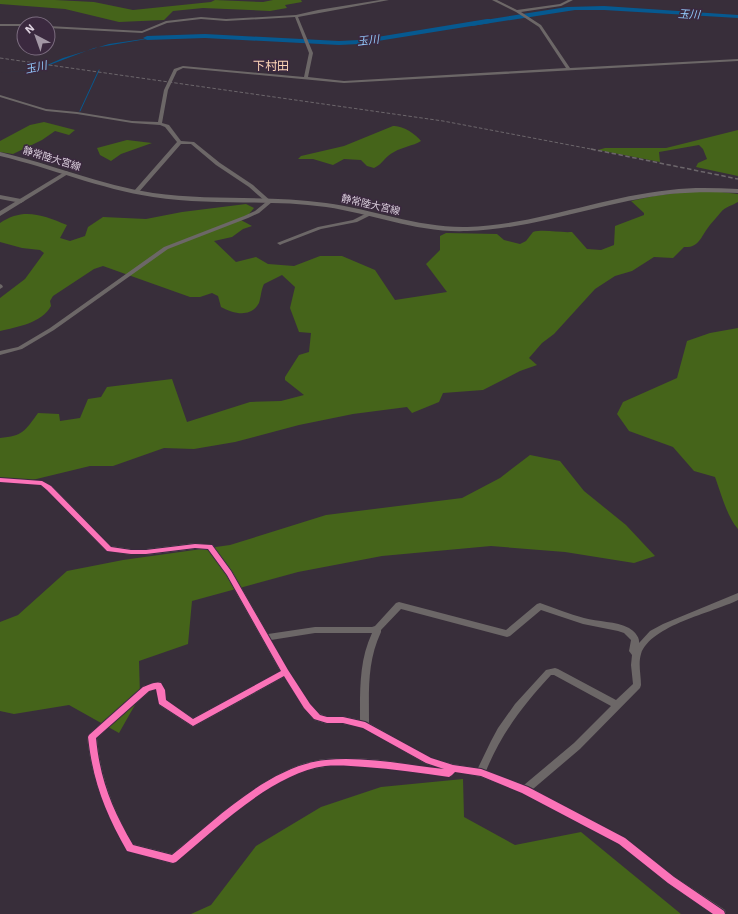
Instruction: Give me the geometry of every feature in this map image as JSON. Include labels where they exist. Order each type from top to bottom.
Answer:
[{"type":"main road","name":"静常陸大宮線","points":[[0,154],[110,186],[136,192],[202,200],[322,204],[421,226],[466,230],[542,220],[651,193],[690,189],[738,191]]},
{"type":"street","points":[[56,27],[137,32],[146,31],[166,22],[190,19],[226,20],[296,16],[387,0]]},
{"type":"street","points":[[494,0],[518,12],[544,32],[569,69]]},
{"type":"street","points":[[518,12],[561,5],[571,0]]},
{"type":"street","points":[[296,16],[311,53],[306,78]]},
{"type":"street","points":[[0,25],[16,25]]},
{"type":"street","points":[[160,124],[166,90],[175,70],[180,68],[344,82],[738,60]]},
{"type":"street","points":[[0,96],[46,110],[166,126],[180,142],[192,143],[218,164],[251,186],[269,202],[257,212],[246,217],[166,248],[46,333],[20,348],[0,354]]},
{"type":"street","points":[[136,192],[180,142]]},
{"type":"street","points":[[0,214],[66,173]]},
{"type":"street","points":[[0,197],[21,201]]},
{"type":"street","points":[[280,243],[320,228],[355,221],[369,214]]},
{"type":"street","points":[[0,480],[42,483],[49,488],[109,549],[146,552],[195,546],[210,547],[229,573],[285,672],[307,706],[317,717],[343,720],[365,725],[429,761],[453,768],[481,773],[525,790],[622,841],[671,880],[721,914]]},
{"type":"street","points":[[525,790],[577,746],[637,685],[637,654],[645,641],[658,628],[727,603],[738,596]]},
{"type":"street","points":[[266,638],[315,630],[376,629],[399,605],[507,634],[540,606],[583,620],[627,630],[635,639],[633,651],[637,654]]},
{"type":"street","points":[[365,725],[365,665],[370,645],[378,632],[376,629]]},
{"type":"street","points":[[481,773],[487,756],[504,725],[518,704],[550,672],[555,671],[617,705]]},
{"type":"street","points":[[285,672],[192,723],[162,702],[161,690],[158,685],[146,689],[92,737],[100,787],[118,828],[130,848],[173,859],[263,788],[280,777],[317,765],[345,763],[449,773],[453,768]]},
{"type":"green space","points":[[0,0],[94,2],[133,10],[211,2],[215,0],[263,2],[273,0],[301,0],[302,2],[285,5],[287,8],[270,11],[203,8],[173,11],[164,20],[119,22],[65,9],[0,4]]},
{"type":"green space","points":[[44,122],[75,130],[69,135],[55,131],[42,140],[13,154],[0,152],[0,141],[30,125]]},
{"type":"green space","points":[[393,126],[408,130],[421,141],[391,154],[374,168],[367,166],[361,160],[344,159],[333,165],[313,159],[298,159],[301,156],[344,146]]},
{"type":"green space","points":[[738,130],[738,176],[696,167],[698,163],[707,159],[703,149],[699,145],[659,152],[660,162],[598,150],[605,148],[666,148]]},
{"type":"green space","points":[[127,140],[152,143],[121,154],[111,161],[100,155],[97,148]]},
{"type":"green space","points":[[684,192],[721,192],[738,194],[738,202],[723,210],[693,246],[684,247],[673,258],[654,257],[632,271],[615,276],[595,289],[554,334],[542,343],[529,358],[537,365],[520,371],[483,390],[443,393],[439,402],[412,413],[407,407],[353,414],[299,425],[235,442],[194,449],[164,448],[113,466],[90,466],[24,482],[0,482],[0,438],[14,436],[23,432],[38,413],[59,414],[60,421],[80,418],[88,399],[101,397],[107,387],[172,379],[187,422],[250,402],[281,401],[304,395],[285,380],[285,377],[299,355],[309,352],[311,333],[299,332],[290,308],[295,287],[282,275],[264,284],[259,303],[256,308],[247,313],[237,313],[221,307],[218,296],[212,293],[200,297],[190,297],[103,266],[94,269],[53,296],[50,301],[51,306],[42,317],[14,328],[0,331],[0,298],[25,279],[44,253],[40,250],[22,248],[0,242],[0,223],[8,218],[17,215],[33,214],[50,218],[67,225],[60,238],[70,241],[85,236],[88,227],[103,217],[146,219],[182,212],[246,204],[254,208],[249,214],[239,219],[252,226],[243,229],[232,237],[214,241],[236,262],[256,257],[268,264],[294,266],[320,256],[342,256],[375,270],[395,300],[447,292],[426,264],[440,250],[440,236],[446,233],[497,234],[504,240],[520,244],[526,241],[533,232],[572,232],[587,249],[601,250],[614,245],[615,226],[644,215],[644,213],[631,201]]},
{"type":"green space","points":[[738,328],[738,529],[727,511],[715,477],[694,471],[673,447],[629,431],[617,414],[623,402],[677,378],[687,341],[710,333]]},
{"type":"green space","points":[[530,455],[560,461],[584,491],[626,525],[655,556],[634,563],[565,552],[491,546],[382,556],[298,572],[192,601],[188,644],[139,661],[140,696],[119,733],[69,705],[14,714],[0,711],[0,622],[18,615],[67,571],[123,560],[230,545],[326,515],[462,498],[500,478]]},
{"type":"green space","points":[[463,779],[464,817],[515,845],[581,832],[681,914],[191,914],[211,905],[256,846],[321,807],[381,787]]},
{"type":"water","points":[[604,6],[738,15],[738,18],[604,10],[575,10],[472,26],[466,23],[567,7]]},
{"type":"water","points":[[164,36],[98,47],[109,44]]},
{"type":"water","points":[[87,51],[39,69],[0,73],[38,69],[63,58]]},
{"type":"waterway","name":"玉川","points":[[147,38],[205,36],[339,43],[359,42],[487,21]]},
{"type":"waterway","points":[[80,111],[99,70]]},
{"type":"railway","points":[[0,58],[443,121],[595,150]]},
{"type":"railway","points":[[595,150],[738,179]]},
{"type":"cycle path","points":[[0,480],[42,483],[49,488],[109,549],[131,552],[146,552],[195,546],[210,547],[229,573],[285,672],[307,706],[317,717],[327,720],[343,720],[365,725],[429,761],[453,768],[481,773],[525,790],[622,841],[671,880],[721,914]]},
{"type":"cycle path","points":[[285,672],[193,723],[162,702],[161,690],[158,685],[146,689],[92,737],[96,768],[104,795],[115,821],[130,848],[173,859],[225,816],[265,787],[305,767],[339,762],[387,765],[449,773],[453,768]]},
{"type":"district","name":"下村田","points":[[271,66]]}]
